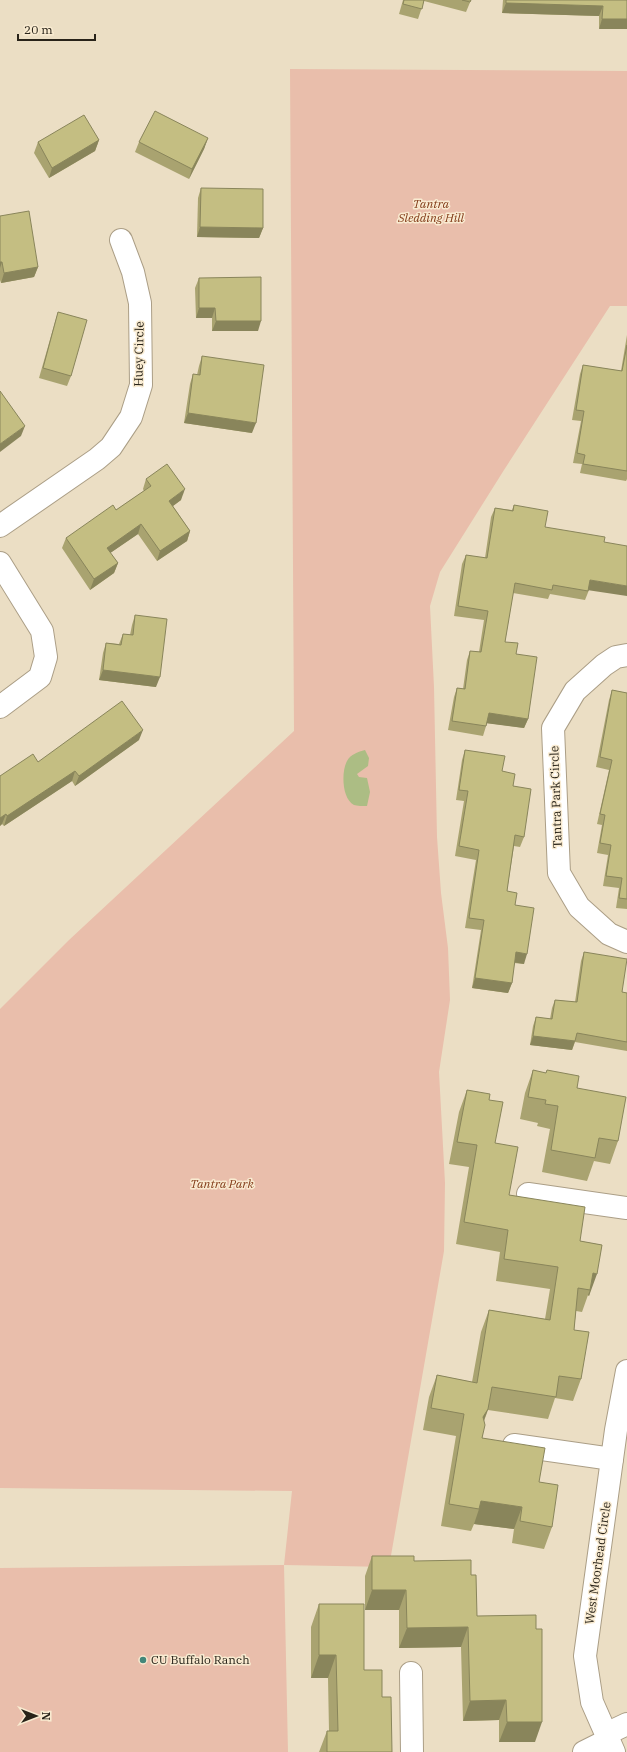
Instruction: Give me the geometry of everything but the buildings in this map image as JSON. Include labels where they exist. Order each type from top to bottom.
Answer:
[{"type":"street","name":"Huey Circle","points":[[0,526],[97,459],[111,447],[131,417],[141,385],[140,303],[133,272],[121,240]]},
{"type":"street","points":[[0,563],[42,631],[46,657],[40,677],[0,707]]},
{"type":"street","name":"Tantra Park Circle","points":[[627,655],[616,657],[604,665],[575,691],[553,728],[559,873],[579,907],[609,934],[627,942]]},
{"type":"street","points":[[528,1194],[627,1208]]},
{"type":"street","name":"West Moorhead Circle","points":[[609,1742],[592,1702],[584,1656],[612,1459],[627,1371]]},
{"type":"street","points":[[494,1442],[612,1459]]},
{"type":"street","points":[[411,1673],[412,1752]]},
{"type":"street","points":[[584,1752],[609,1742],[627,1724]]},
{"type":"green space","name":"Tantra Park","points":[[290,69],[627,71],[627,306],[610,306],[440,572],[430,606],[434,687],[437,837],[441,893],[448,948],[450,1000],[439,1072],[445,1183],[444,1251],[389,1567],[284,1565],[292,1491],[0,1488],[0,1009],[69,940],[294,731]]},
{"type":"green space","name":"CU Buffalo Ranch","points":[[284,1565],[288,1752],[0,1752],[0,1568]]},
{"type":"shaded area","points":[[365,750],[369,758],[368,766],[357,774],[359,777],[367,778],[370,792],[367,806],[357,806],[350,802],[347,797],[343,778],[347,761],[353,755]]},
{"type":"place","name":"CU Buffalo Ranch","points":[[143,1660]]},
{"type":"park label","name":"Tantra Sledding Hill","points":[[431,211]]}]
